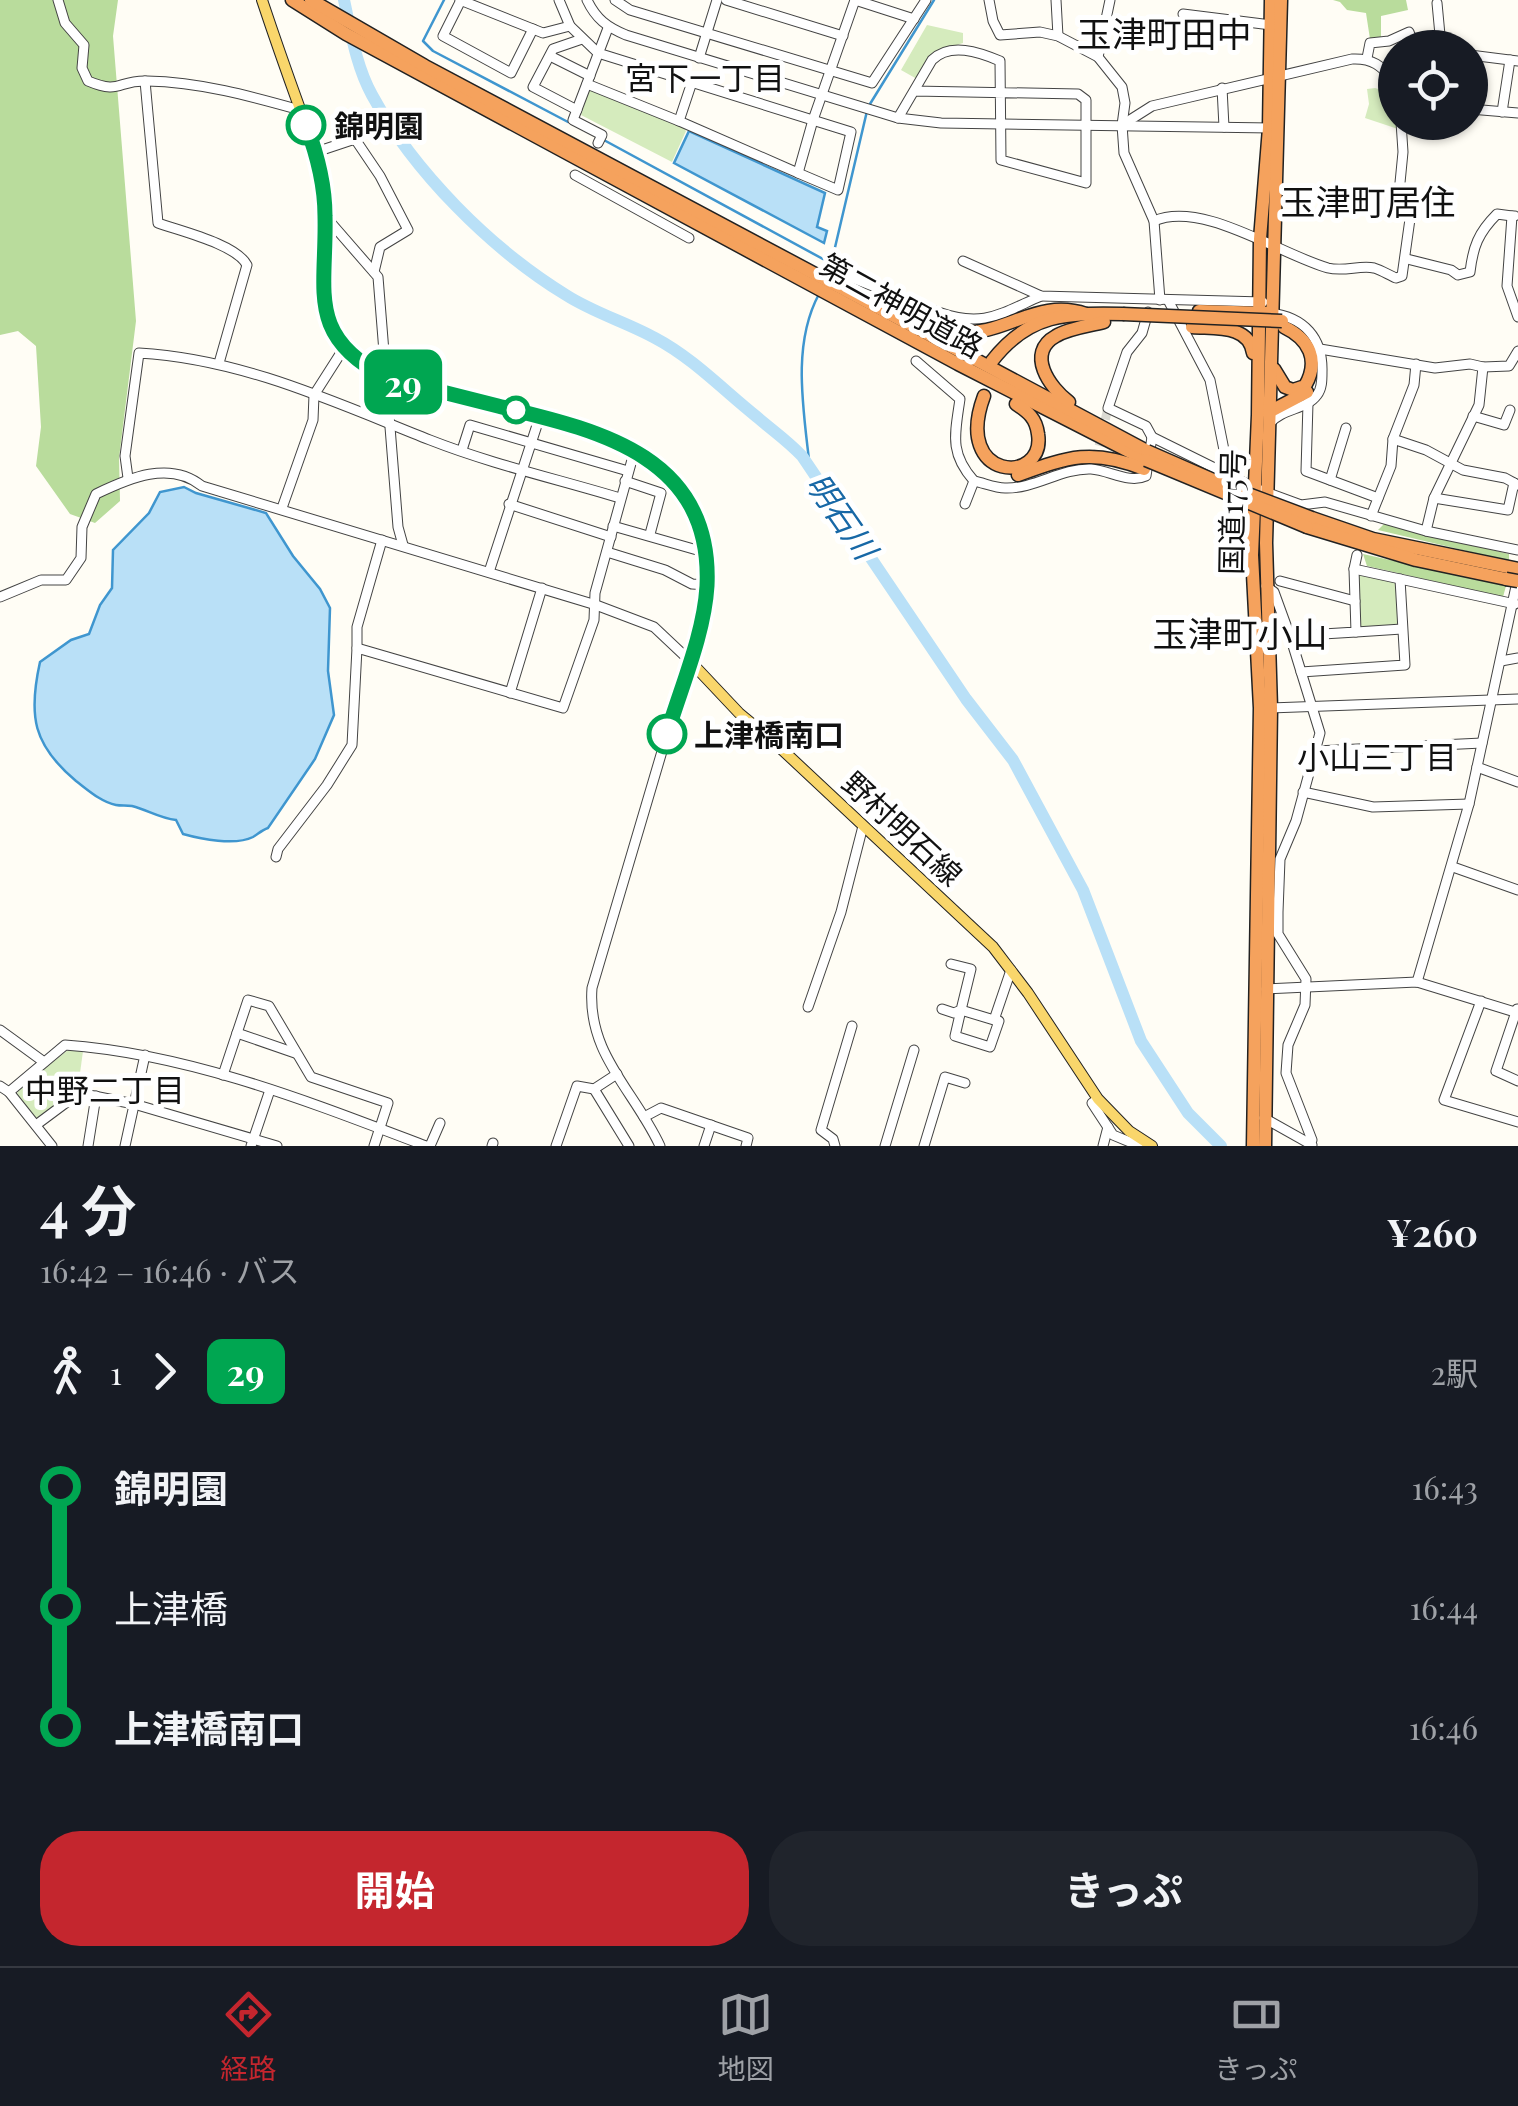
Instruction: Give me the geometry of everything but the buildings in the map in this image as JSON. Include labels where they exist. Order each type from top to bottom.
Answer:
[{"type":"highway","name":"第二神明道路","points":[[292,0],[346,34],[426,72],[1148,454],[1310,523]]},
{"type":"highway","name":"第二神明道路","points":[[311,0],[426,72]]},
{"type":"highway","name":"国道175号","points":[[1271,0],[1275,78]]},
{"type":"highway","name":"国道175号","points":[[1262,989],[1273,912],[1265,708],[1252,555],[1270,417],[1271,313],[1266,242],[1281,0]]},
{"type":"highway","name":"第二神明道路","points":[[788,266],[803,269],[958,364],[1260,510],[1514,574]]},
{"type":"highway","points":[[843,293],[959,332],[979,332],[1041,310],[1069,308],[1086,314]]},
{"type":"highway","points":[[1172,319],[1199,311],[1271,313],[1294,324],[1310,338],[1319,358],[1316,383],[1270,417]]},
{"type":"highway","name":"国道175号","points":[[1259,1140],[1266,586],[1258,370],[1271,313]]},
{"type":"highway","points":[[1104,322],[1085,320],[1046,326],[1016,344],[996,363],[1020,331],[1042,320],[1086,314],[1172,319],[1271,313],[1308,344],[1313,359],[1305,386],[1293,390],[1284,387],[1276,377],[1270,332]]},
{"type":"highway","points":[[1084,417],[1045,377],[1041,359],[1045,345],[1056,336],[1126,318]]},
{"type":"highway","points":[[1172,319],[1192,327],[1243,334],[1252,343],[1258,370]]},
{"type":"highway","points":[[958,364],[973,379],[1029,412],[1040,439],[1028,462],[1012,469],[1001,468],[983,454],[976,439],[981,394],[969,429],[970,443],[980,462],[997,474],[1018,475],[1086,454],[1122,460],[1148,454]]},
{"type":"main road","points":[[262,0],[316,152],[326,216],[322,287],[325,311],[344,348],[365,367],[387,378],[586,428],[653,462],[679,491],[696,522],[704,552],[707,585],[689,660]]},
{"type":"main road","name":"野村明石線","points":[[689,660],[740,714],[958,913],[1011,970],[1098,1099],[1128,1131],[1147,1143]]},
{"type":"street","points":[[58,0],[65,23],[84,45],[82,68],[88,81],[108,90],[146,81],[226,90],[300,110]]},
{"type":"street","points":[[533,28],[511,74],[443,36],[460,0],[533,28],[543,32],[570,26]]},
{"type":"street","points":[[550,56],[588,80],[838,190],[850,132],[598,53],[570,26],[559,0]]},
{"type":"street","points":[[587,0],[608,28],[898,118],[940,123],[1274,128]]},
{"type":"street","points":[[616,0],[630,10],[872,83],[908,39],[926,0]]},
{"type":"street","points":[[699,58],[716,0]]},
{"type":"street","points":[[726,0],[843,36]]},
{"type":"street","points":[[798,173],[855,0],[914,19]]},
{"type":"street","points":[[989,0],[1000,35],[1040,32],[1058,36],[1098,57],[1122,88],[1124,154],[1154,220],[1159,300],[1210,380],[1229,476]]},
{"type":"street","points":[[1056,0],[1058,36]]},
{"type":"street","points":[[1098,57],[1110,0]]},
{"type":"street","points":[[1437,1],[1439,30]]},
{"type":"street","points":[[1183,14],[1270,25]]},
{"type":"street","points":[[598,143],[602,135],[573,120],[608,28]]},
{"type":"street","points":[[577,110],[533,87],[553,49],[582,39]]},
{"type":"street","points":[[1367,58],[1370,43],[1378,42]]},
{"type":"street","points":[[898,118],[914,91],[938,54],[956,50],[1000,61],[1000,94],[1001,124],[1001,160],[1086,183],[1086,100],[1078,94],[1000,94],[914,91]]},
{"type":"street","points":[[1488,57],[1514,60],[1502,112]]},
{"type":"street","points":[[1122,125],[1152,106],[1172,104],[1222,88],[1352,59],[1367,58],[1378,64]]},
{"type":"street","points":[[146,81],[158,222],[226,248],[242,256],[246,265],[220,364]]},
{"type":"street","points":[[679,121],[692,82]]},
{"type":"street","points":[[1222,88],[1224,127]]},
{"type":"street","points":[[1488,111],[1518,113]]},
{"type":"street","points":[[316,152],[355,139],[408,230],[380,247],[374,272]]},
{"type":"street","points":[[1154,220],[1171,213],[1266,242],[1332,269],[1373,268],[1396,278],[1402,276],[1410,220],[1400,194],[1402,140]]},
{"type":"street","points":[[574,175],[689,238]]},
{"type":"street","points":[[1406,259],[1451,270],[1458,276],[1470,272],[1473,246],[1481,230],[1497,214],[1515,216],[1507,286],[1518,317]]},
{"type":"street","points":[[326,216],[378,277],[402,545]]},
{"type":"street","points":[[963,261],[1041,296],[1159,300],[1271,313],[1300,322],[1320,349],[1321,387],[1308,404],[1270,417]]},
{"type":"street","points":[[840,272],[937,314],[962,320],[982,319],[1041,296]]},
{"type":"street","points":[[916,361],[958,395],[954,442],[959,464],[974,481],[1003,488],[1025,486],[1068,470],[1093,469],[1137,480],[1146,476],[1146,426],[1108,408],[1128,352],[1159,300]]},
{"type":"street","points":[[282,508],[314,420],[314,395],[344,348]]},
{"type":"street","points":[[1320,349],[1435,368],[1470,364],[1509,366],[1518,352]]},
{"type":"street","points":[[128,478],[125,456],[139,354],[179,356],[279,380],[462,450],[620,498]]},
{"type":"street","points":[[1371,516],[1391,466],[1393,439],[1414,385],[1416,364]]},
{"type":"street","points":[[1426,530],[1434,498],[1479,405],[1483,367]]},
{"type":"street","points":[[1308,404],[1306,471],[1378,498]]},
{"type":"street","points":[[1473,416],[1504,425],[1510,410]]},
{"type":"street","points":[[489,572],[540,416]]},
{"type":"street","points":[[462,450],[470,426],[626,476],[661,492],[650,534]]},
{"type":"street","points":[[1330,480],[1346,428]]},
{"type":"street","points":[[1393,439],[1426,450],[1463,470],[1506,478],[1516,484],[1508,510],[1434,498]]},
{"type":"street","points":[[357,648],[563,708],[590,632],[596,593],[635,450]]},
{"type":"street","points":[[1148,454],[1229,476],[1300,505],[1325,502],[1518,550]]},
{"type":"street","points":[[0,597],[40,580],[66,580],[81,558],[82,528],[96,494],[146,474],[190,476],[202,486],[542,588],[654,627],[689,660],[592,988],[594,1029],[660,1146]]},
{"type":"street","points":[[965,504],[974,481]]},
{"type":"street","points":[[509,504],[612,531],[650,534],[704,552]]},
{"type":"street","points":[[276,857],[352,745],[356,628],[382,540]]},
{"type":"street","points":[[607,552],[665,570],[692,584],[707,585]]},
{"type":"street","points":[[1356,632],[1354,569],[1358,555]]},
{"type":"street","points":[[1354,569],[1515,604]]},
{"type":"street","points":[[1417,982],[1469,804],[1515,604],[1514,574]]},
{"type":"street","points":[[1301,672],[1405,666],[1400,579]]},
{"type":"street","points":[[1280,581],[1355,601]]},
{"type":"street","points":[[1266,586],[1274,592],[1320,734],[1280,859],[1273,912],[1278,934],[1306,980],[1303,1014],[1288,1045],[1286,1073],[1312,1145]]},
{"type":"street","points":[[510,693],[542,588]]},
{"type":"street","points":[[1290,636],[1402,629]]},
{"type":"street","points":[[1501,660],[1518,658]]},
{"type":"street","points":[[1265,708],[1518,700]]},
{"type":"street","points":[[1316,751],[1482,743]]},
{"type":"street","points":[[1476,767],[1518,782]]},
{"type":"street","points":[[1303,792],[1373,807],[1469,804]]},
{"type":"street","points":[[808,1008],[841,912],[863,826]]},
{"type":"street","points":[[1270,843],[1286,846]]},
{"type":"street","points":[[1453,867],[1518,890]]},
{"type":"street","points":[[942,1009],[954,1014],[961,1010],[999,1021],[990,1047],[955,1036],[961,1010],[972,970],[951,964]]},
{"type":"street","points":[[994,1020],[1011,970]]},
{"type":"street","points":[[1262,989],[1417,982],[1517,1010],[1496,1072],[1518,1081]]},
{"type":"street","points":[[223,1075],[248,1000],[269,1006],[311,1077],[388,1103],[374,1146]]},
{"type":"street","points":[[1481,1001],[1444,1100],[1518,1122]]},
{"type":"street","points":[[834,1146],[834,1138],[821,1130],[852,1026]]},
{"type":"street","points":[[0,1030],[44,1062]]},
{"type":"street","points":[[237,1033],[295,1052]]},
{"type":"street","points":[[52,1146],[4,1089],[66,1045],[145,1055],[223,1075],[428,1146],[440,1124]]},
{"type":"street","points":[[885,1146],[914,1050]]},
{"type":"street","points":[[125,1146],[145,1055]]},
{"type":"street","points":[[594,1090],[617,1074]]},
{"type":"street","points":[[924,1146],[945,1077],[965,1082]]},
{"type":"street","points":[[572,1146],[557,1143],[577,1086],[594,1090],[627,1145]]},
{"type":"street","points":[[253,1142],[270,1090]]},
{"type":"street","points":[[36,1125],[80,1093],[134,1104],[277,1146]]},
{"type":"street","points":[[88,1146],[96,1096]]},
{"type":"street","points":[[1098,1099],[1092,1103],[1114,1135],[1137,1145],[1147,1143]]},
{"type":"street","points":[[644,1117],[661,1108],[748,1138],[746,1146]]},
{"type":"street","points":[[1259,1116],[1312,1145]]},
{"type":"street","points":[[704,1146],[711,1125]]},
{"type":"street","points":[[1103,1146],[1108,1127]]},
{"type":"green space","points":[[0,0],[118,0],[113,36],[136,321],[119,458],[120,501],[95,523],[70,514],[36,466],[41,427],[36,346],[18,331],[0,335]]},
{"type":"green space","points":[[1333,0],[1406,0],[1408,10],[1381,16],[1378,39],[1370,39],[1366,13],[1347,10]]},
{"type":"green space","points":[[927,25],[963,33],[963,43],[932,53],[917,79],[901,70]]},
{"type":"green space","points":[[592,88],[683,127],[686,131],[672,162],[581,115]]},
{"type":"green space","points":[[1367,89],[1378,89],[1378,122],[1365,118],[1369,104]]},
{"type":"green space","points":[[1384,524],[1509,554],[1509,561],[1378,530]]},
{"type":"green space","points":[[1363,554],[1506,586],[1503,597],[1367,566]]},
{"type":"green space","points":[[1359,573],[1398,582],[1399,623],[1395,628],[1359,626]]},
{"type":"green space","points":[[68,1050],[83,1051],[78,1088],[41,1118],[34,1119],[17,1094],[19,1089]]},
{"type":"water","points":[[689,131],[825,193],[817,227],[827,231],[824,243],[674,163]]},
{"type":"water","points":[[184,487],[266,513],[330,608],[328,671],[334,715],[315,759],[268,828],[246,840],[218,841],[183,834],[176,820],[100,798],[62,768],[37,728],[35,698],[40,662],[71,640],[89,634],[100,605],[112,588],[113,550],[149,513],[160,492]]},
{"type":"waterway","name":"明石川","points":[[344,0],[358,61],[372,95],[409,152],[457,207],[510,255],[566,295],[682,355],[802,456],[966,699],[1013,760],[1083,890],[1141,1041],[1188,1113],[1221,1146]]},
{"type":"waterway","points":[[444,0],[423,41],[433,51],[568,122]]},
{"type":"waterway","points":[[870,104],[934,0]]},
{"type":"waterway","points":[[829,273],[867,111]]},
{"type":"waterway","points":[[602,139],[834,265]]},
{"type":"waterway","points":[[810,469],[802,357],[810,314],[819,294]]},
{"type":"tunnel","points":[[1096,459],[1108,408]]},
{"type":"bus line","name":"29","points":[[306,125],[320,169],[326,216],[322,287],[325,311],[344,348],[365,367],[387,378],[586,428],[622,442],[653,462],[679,491],[702,542],[707,585],[667,734]]},
{"type":"place","name":"錦明園","points":[[306,125]]},
{"type":"place","name":"上津橋南口","points":[[667,734]]},
{"type":"district","name":"玉津町田中","points":[[1164,32]]},
{"type":"district","name":"宮下一丁目","points":[[705,76]]},
{"type":"district","name":"玉津町居住","points":[[1368,200]]},
{"type":"district","name":"玉津町小山","points":[[1240,632]]},
{"type":"district","name":"小山三丁目","points":[[1377,755]]},
{"type":"district","name":"中野二丁目","points":[[105,1088]]}]
